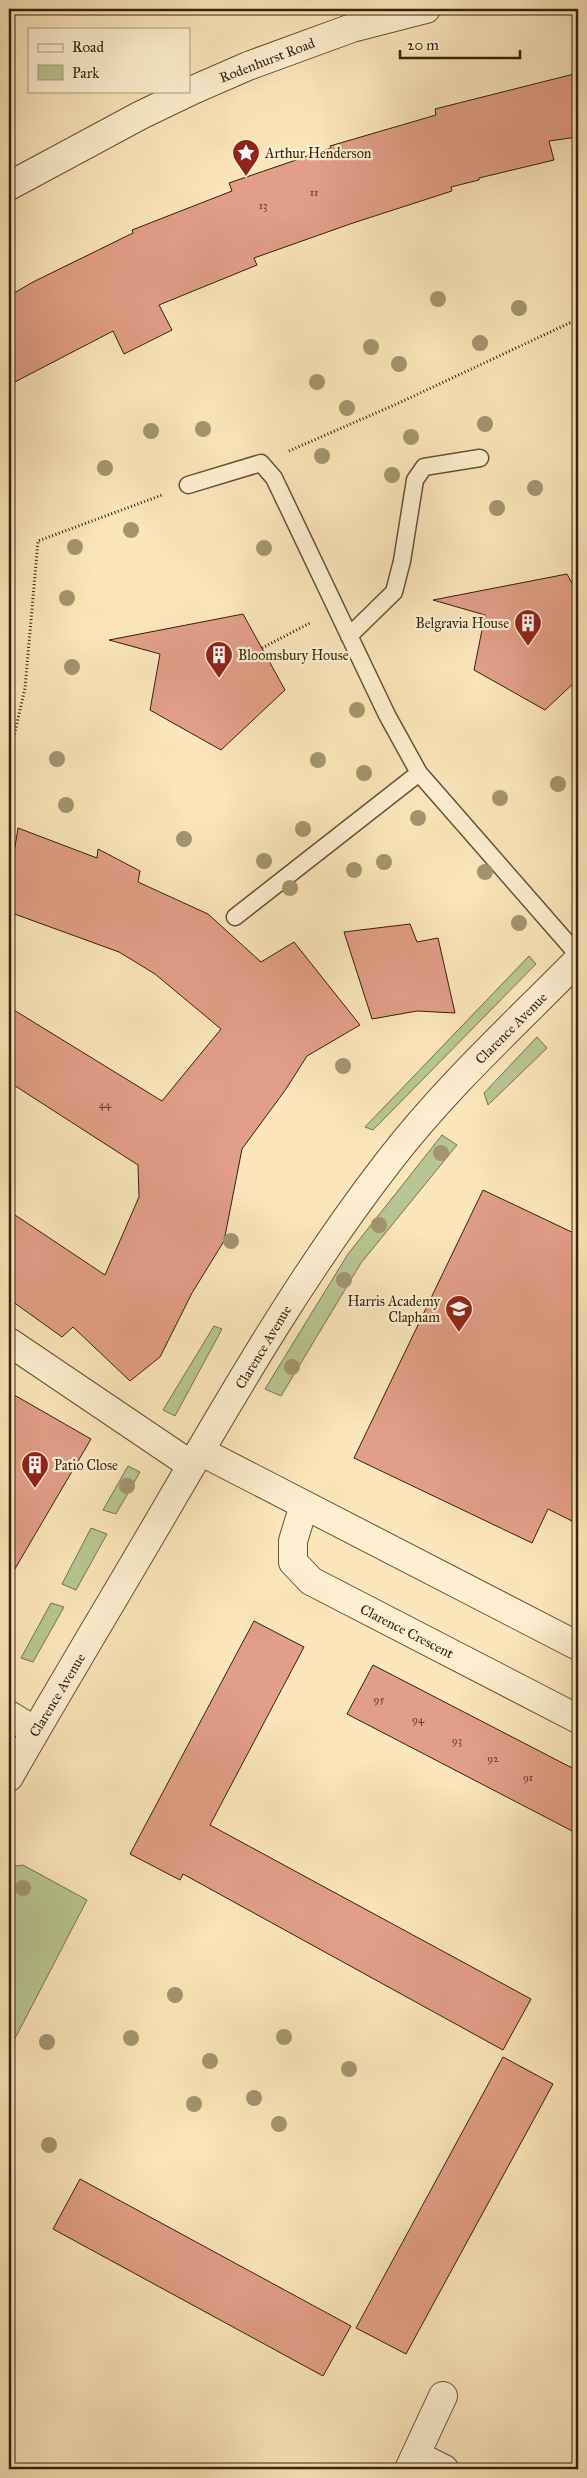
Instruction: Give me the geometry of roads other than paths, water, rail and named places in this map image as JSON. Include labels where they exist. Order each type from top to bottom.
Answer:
[{"type":"street","name":"Rodenhurst Road","points":[[9,186],[141,115],[248,66],[352,28],[426,9]]},
{"type":"street","name":"Clarence Avenue","points":[[9,1778],[196,1458],[300,1287],[390,1159],[463,1077],[578,960]]},
{"type":"street","points":[[9,1342],[196,1458],[304,1505],[578,1646]]},
{"type":"street","name":"Clarence Crescent","points":[[304,1505],[294,1541],[293,1562],[311,1581],[578,1720]]},
{"type":"street","points":[[9,1715],[35,1731]]},
{"type":"street","points":[[443,2396],[413,2462],[444,2469]]},
{"type":"lane","points":[[349,636],[394,592],[402,561],[415,480],[424,467],[480,458]]},
{"type":"lane","points":[[188,485],[261,464],[274,478],[387,715],[419,773],[578,955]]},
{"type":"lane","points":[[235,917],[419,773]]},
{"type":"place","name":"Arthur Henderson","points":[[246,177]]},
{"type":"place","name":"Belgravia House","points":[[528,647]]},
{"type":"place","name":"Bloomsbury House","points":[[219,679]]},
{"type":"place","name":"Harris Academy Clapham","points":[[459,1333]]},
{"type":"place","name":"Patio Close","points":[[35,1489]]}]
